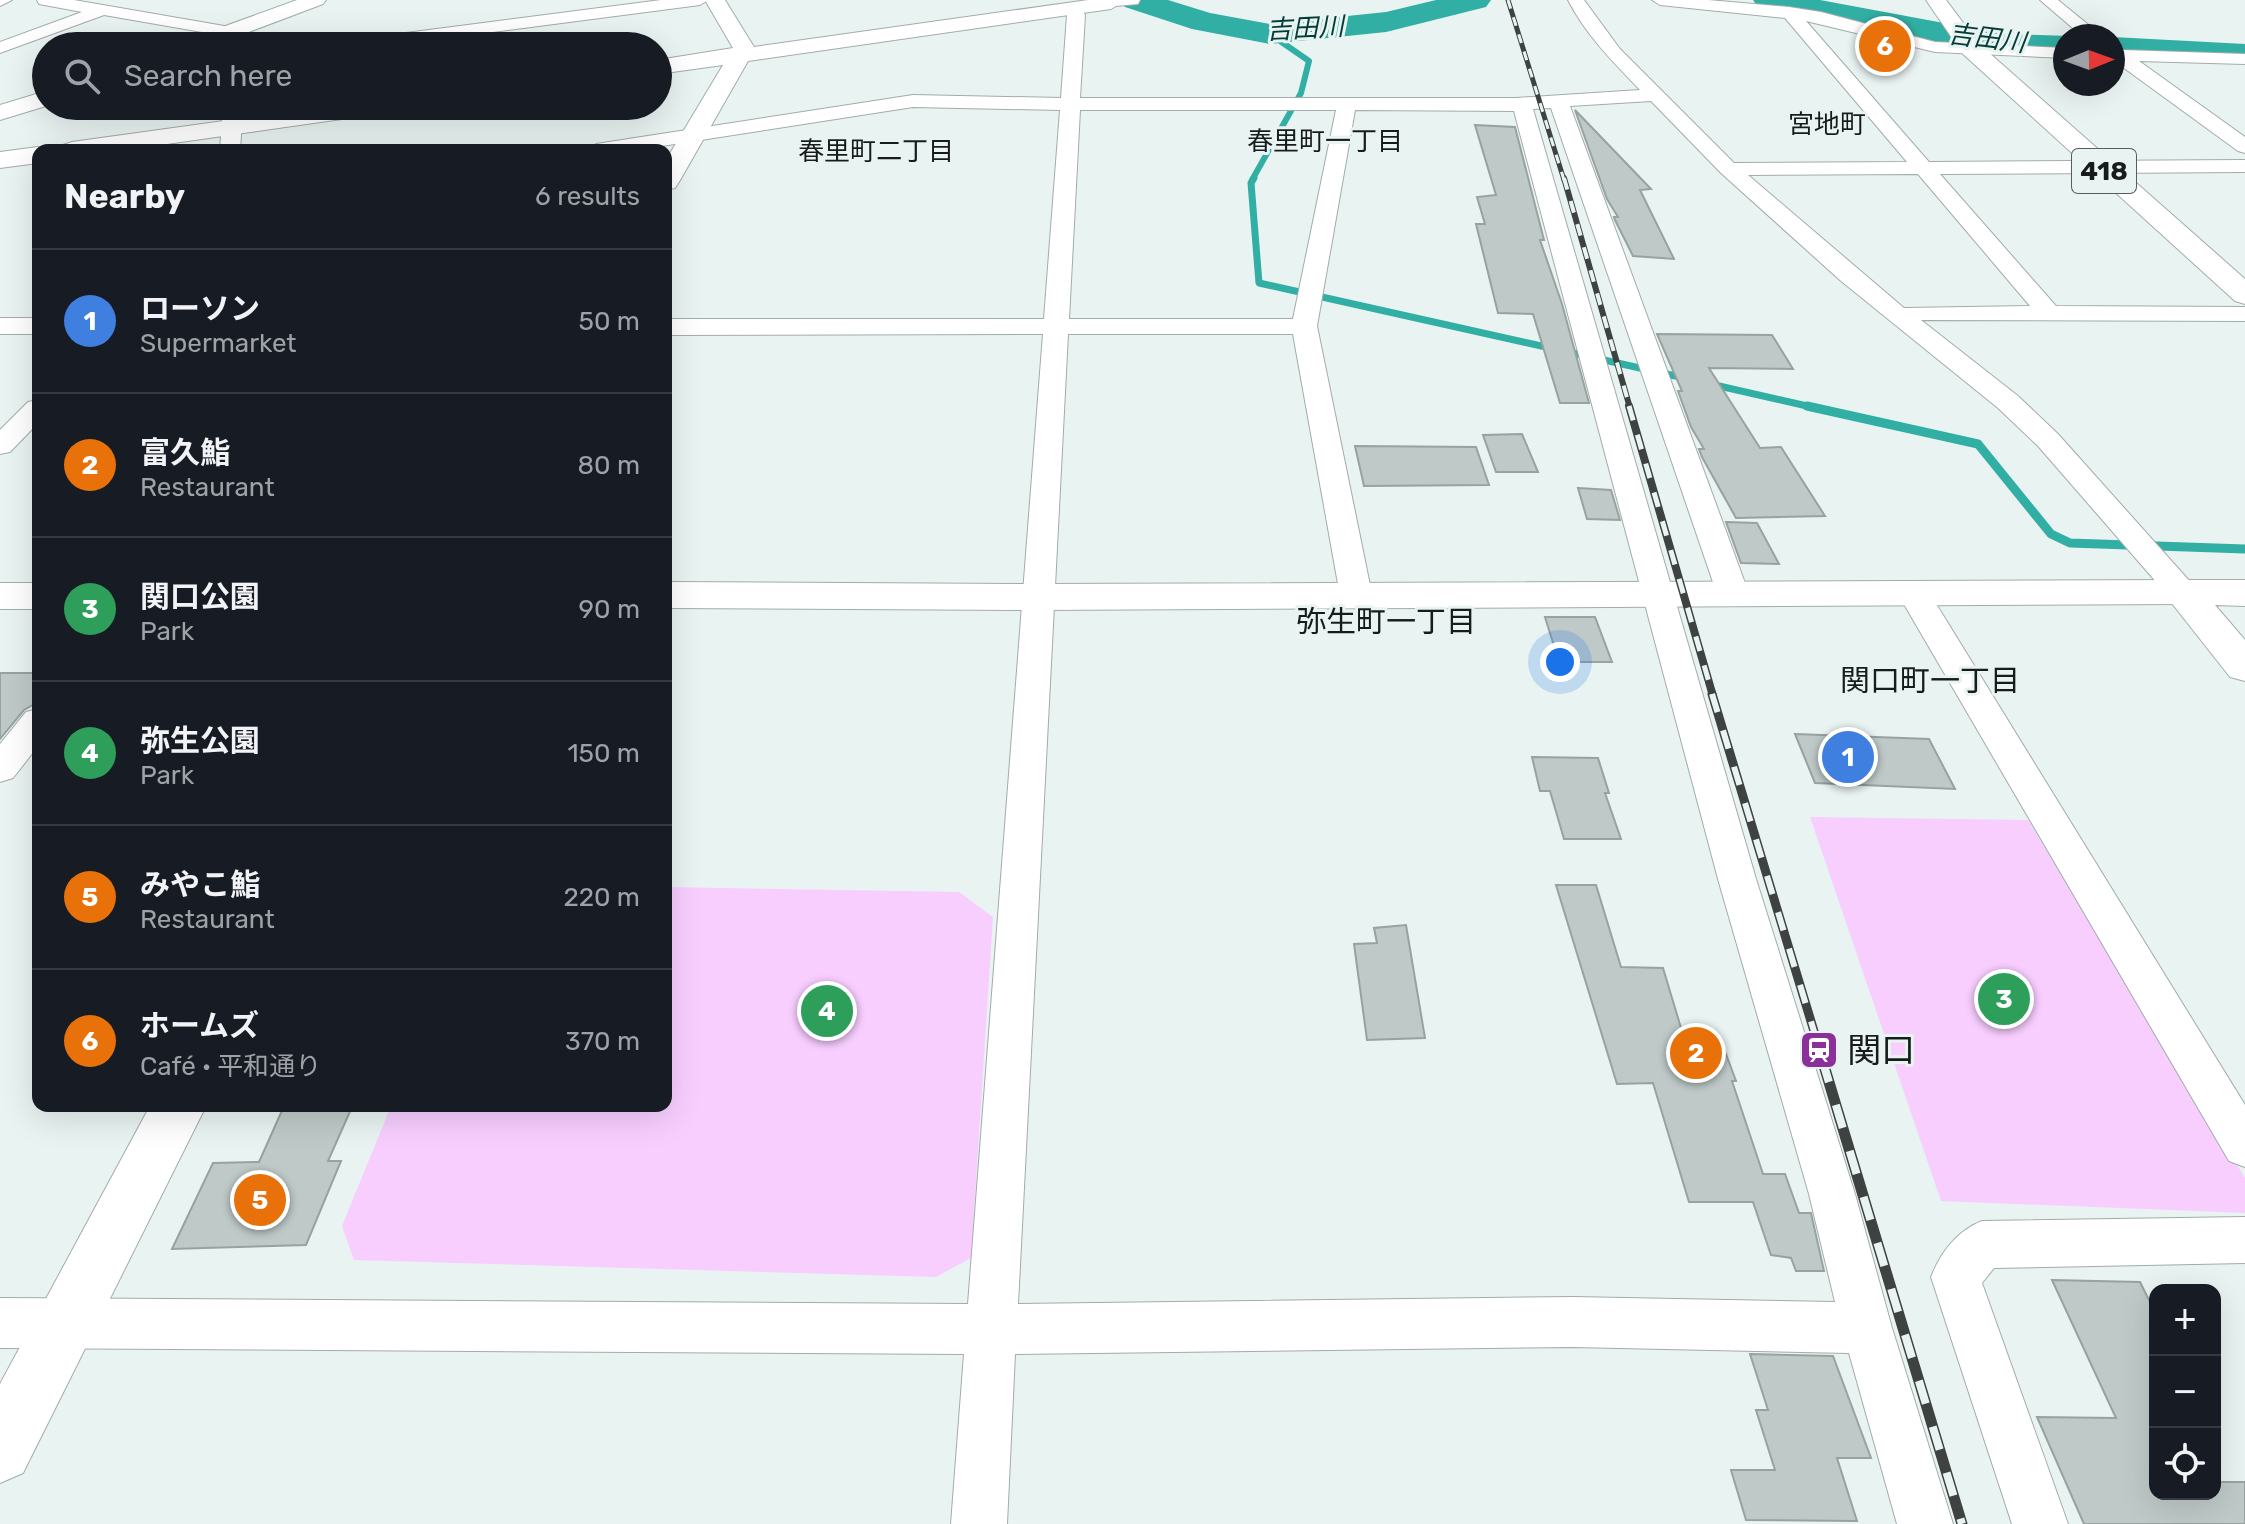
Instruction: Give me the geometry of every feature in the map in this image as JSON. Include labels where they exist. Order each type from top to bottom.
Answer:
[{"type":"main road","points":[[249,32],[316,0]]},
{"type":"main road","points":[[672,171],[744,48],[715,0]]},
{"type":"main road","name":"418","points":[[1936,0],[1966,42],[2098,165],[2245,295]]},
{"type":"main road","points":[[672,65],[1115,1]]},
{"type":"main road","points":[[0,113],[32,103]]},
{"type":"main road","points":[[116,144],[287,120]]},
{"type":"main road","points":[[0,160],[32,156]]},
{"type":"main road","points":[[2182,592],[2245,667]]},
{"type":"main road","points":[[672,595],[1038,597],[2245,593]]},
{"type":"main road","points":[[0,596],[32,596]]},
{"type":"main road","points":[[0,1450],[176,1112]]},
{"type":"street","points":[[45,0],[202,32]]},
{"type":"street","points":[[43,32],[130,0]]},
{"type":"street","points":[[518,0],[528,32]]},
{"type":"street","points":[[454,32],[700,0]]},
{"type":"street","points":[[1115,1],[1132,0]]},
{"type":"street","points":[[1576,0],[1614,53],[1728,169],[1839,267],[2008,402],[2048,440],[2182,592]]},
{"type":"street","points":[[1660,0],[1821,17],[1935,47],[1966,42],[2053,52]]},
{"type":"street","points":[[2048,0],[2078,24]]},
{"type":"street","points":[[979,1524],[1076,15],[1073,8]]},
{"type":"street","points":[[1789,12],[2049,313]]},
{"type":"street","points":[[0,48],[32,36]]},
{"type":"street","points":[[2125,53],[2245,59]]},
{"type":"street","points":[[2125,60],[2245,147]]},
{"type":"street","points":[[634,144],[913,101],[1516,104],[1657,95]]},
{"type":"street","points":[[1558,100],[1733,594]]},
{"type":"street","points":[[1343,103],[1346,108],[1304,326],[1356,595]]},
{"type":"street","points":[[1516,104],[1523,108],[1737,879],[1832,1194],[1867,1328],[1925,1524]]},
{"type":"street","points":[[1728,169],[2245,166]]},
{"type":"street","points":[[1900,316],[1913,313],[2245,314]]},
{"type":"street","points":[[0,326],[32,326]]},
{"type":"street","points":[[672,327],[1304,326]]},
{"type":"street","points":[[0,446],[32,414]]},
{"type":"street","points":[[1914,594],[2245,1146]]},
{"type":"street","points":[[0,769],[32,729]]},
{"type":"street","points":[[2040,1524],[1955,1277],[1982,1245],[2245,1240]]},
{"type":"street","points":[[0,1323],[990,1329],[1573,1322],[1867,1328]]},
{"type":"shaded area","points":[[1810,817],[2028,820],[2245,1178],[2245,1213],[1941,1201]]},
{"type":"shaded area","points":[[672,887],[959,892],[993,917],[971,1258],[936,1277],[354,1260],[342,1226],[389,1112],[672,1112]]},
{"type":"building","points":[[1575,110],[1651,189],[1640,190],[1674,259],[1633,256],[1615,220],[1614,217],[1618,217],[1607,199]]},
{"type":"building","points":[[1475,125],[1515,127],[1544,240],[1540,240],[1562,304],[1589,403],[1560,403],[1533,314],[1498,313],[1476,224],[1485,224],[1477,197],[1496,195]]},
{"type":"building","points":[[1657,334],[1772,335],[1793,369],[1709,368],[1760,448],[1781,447],[1825,516],[1736,518],[1702,457],[1699,449],[1704,449],[1691,427],[1678,391],[1682,391]]},
{"type":"building","points":[[1522,434],[1538,472],[1496,472],[1483,435]]},
{"type":"building","points":[[1355,446],[1476,447],[1489,485],[1364,486]]},
{"type":"building","points":[[1578,488],[1611,490],[1620,520],[1587,519]]},
{"type":"building","points":[[1726,522],[1757,523],[1779,564],[1741,563]]},
{"type":"building","points":[[1545,617],[1595,617],[1612,662],[1559,662]]},
{"type":"building","points":[[0,673],[32,673],[32,705],[24,710],[0,739]]},
{"type":"building","points":[[1795,734],[1929,739],[1955,789],[1815,783]]},
{"type":"building","points":[[1532,757],[1598,758],[1609,793],[1605,793],[1621,839],[1564,839],[1550,791],[1540,791]]},
{"type":"building","points":[[1556,885],[1596,885],[1621,967],[1663,968],[1684,1038],[1720,1038],[1763,1174],[1785,1174],[1799,1213],[1811,1213],[1824,1271],[1796,1271],[1791,1258],[1771,1255],[1753,1202],[1689,1202],[1653,1083],[1617,1084]]},
{"type":"building","points":[[1406,925],[1425,1038],[1367,1040],[1354,944],[1377,943],[1374,928]]},
{"type":"building","points":[[281,1112],[350,1112],[328,1161],[341,1161],[306,1245],[172,1249],[213,1163],[259,1162]]},
{"type":"building","points":[[2052,1280],[2140,1282],[2149,1300],[2149,1500],[2221,1500],[2221,1482],[2245,1482],[2245,1524],[2084,1524],[2037,1417],[2116,1418]]},
{"type":"building","points":[[1750,1354],[1833,1356],[1871,1458],[1837,1458],[1857,1521],[1746,1520],[1731,1470],[1775,1470],[1756,1410],[1768,1410]]},
{"type":"waterway","name":"吉田川","points":[[1136,0],[1204,22],[1270,34],[1386,22],[1475,0]]},
{"type":"waterway","name":"吉田川","points":[[1769,0],[2003,44],[2053,45]]},
{"type":"waterway","points":[[1252,180],[1301,93],[1309,61],[1270,34]]},
{"type":"waterway","name":"吉田川","points":[[2125,48],[2245,54]]},
{"type":"waterway","points":[[1254,178],[1251,183],[1259,283],[1689,379]]},
{"type":"waterway","points":[[1706,383],[1816,408]]},
{"type":"waterway","points":[[1807,406],[1816,408]]},
{"type":"waterway","points":[[1816,408],[1978,444],[2051,534],[2070,543],[2245,549]]},
{"type":"railway","points":[[1508,0],[1564,180]]},
{"type":"railway","points":[[1564,178],[1630,408]]},
{"type":"railway","points":[[1629,406],[1713,696]]},
{"type":"railway","points":[[1712,694],[1823,1061]]},
{"type":"railway","points":[[1822,1059],[1962,1524]]},
{"type":"place","name":"ホームズ","points":[[1885,46]]},
{"type":"place","name":"ローソン","points":[[1848,757]]},
{"type":"place","name":"関口公園","points":[[2004,999]]},
{"type":"place","name":"弥生公園","points":[[827,1011]]},
{"type":"place","name":"関口","points":[[1819,1050]]},
{"type":"place","name":"富久鮨","points":[[1696,1053]]},
{"type":"place","name":"みやこ鮨","points":[[260,1200]]},
{"type":"district","name":"宮地町","points":[[1827,124]]},
{"type":"district","name":"春里町一丁目","points":[[1325,141]]},
{"type":"district","name":"春里町二丁目","points":[[876,151]]},
{"type":"district","name":"弥生町一丁目","points":[[1386,622]]},
{"type":"district","name":"関口町一丁目","points":[[1930,681]]}]
